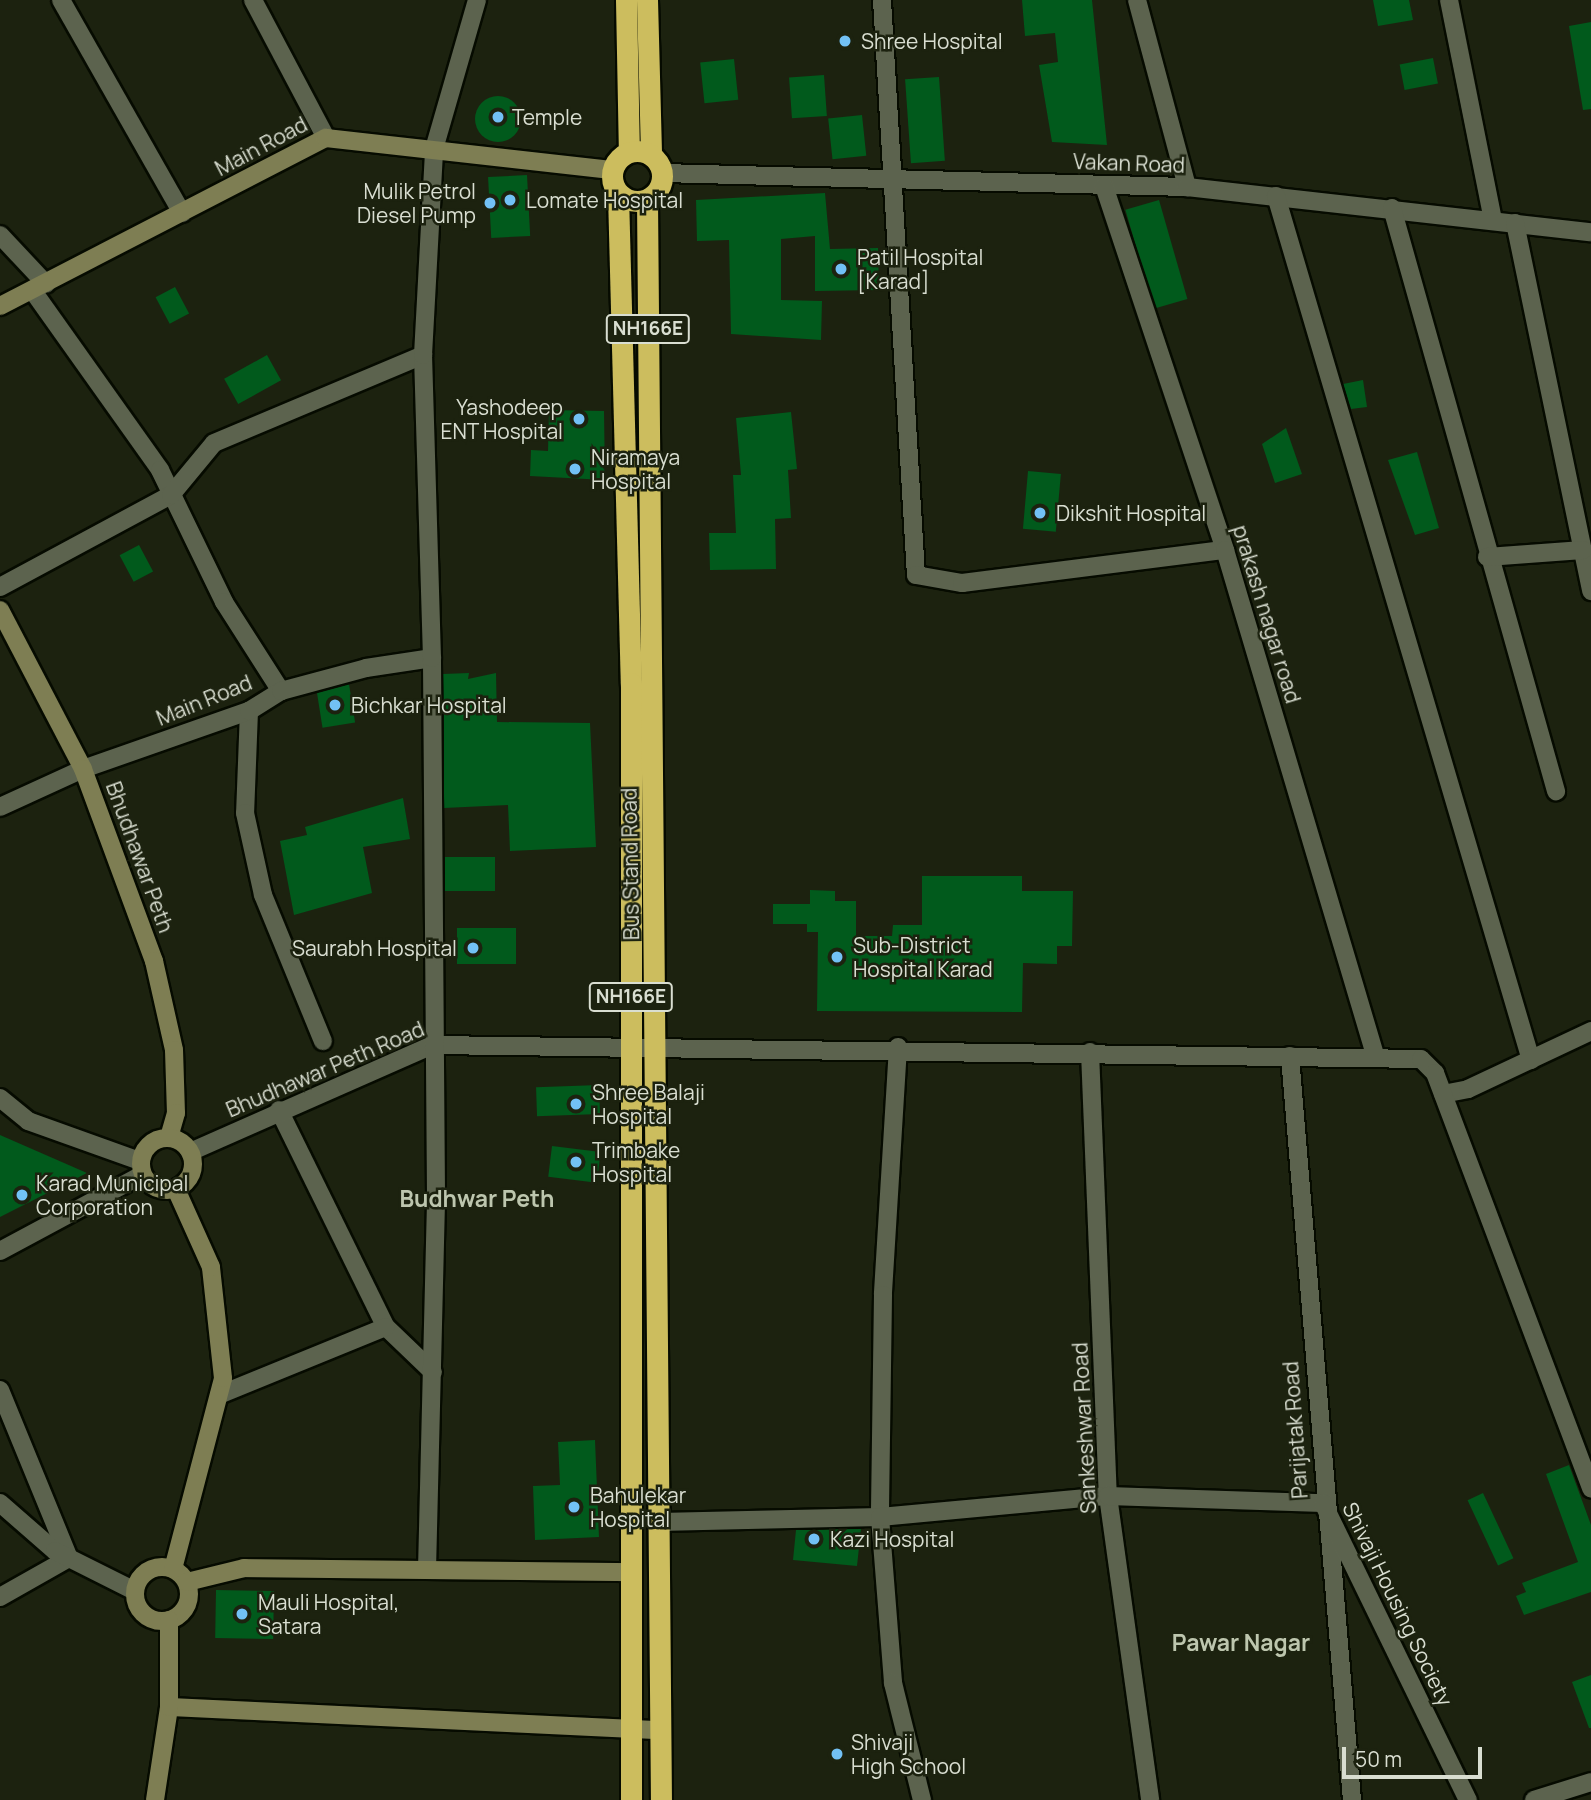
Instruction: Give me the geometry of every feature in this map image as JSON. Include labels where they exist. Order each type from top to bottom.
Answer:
[{"type":"highway","points":[[611,170],[629,151],[626,0]]},
{"type":"highway","points":[[629,151],[657,163],[648,0]]},
{"type":"highway","name":"NH166E","points":[[647,200],[659,189],[657,163]]},
{"type":"highway","name":"NH166E","points":[[611,170],[618,194],[631,683],[631,1800]]},
{"type":"highway","points":[[618,194],[647,200]]},
{"type":"highway","name":"Bus Stand Road","points":[[647,200],[659,1522]]},
{"type":"highway","name":"NH166E","points":[[659,1522],[661,1800]]},
{"type":"street","points":[[61,0],[182,213]]},
{"type":"street","points":[[253,0],[326,138]]},
{"type":"street","points":[[427,1570],[433,1371],[432,658],[423,355],[435,149],[477,0]]},
{"type":"street","points":[[882,0],[916,575],[962,583],[1224,550]]},
{"type":"street","points":[[1137,0],[1187,187]]},
{"type":"street","points":[[1449,0],[1493,220]]},
{"type":"street","name":"Main Road","points":[[0,306],[326,138],[611,170]]},
{"type":"street","name":"Vakan Road","points":[[657,163],[891,178],[1187,187],[1591,232]]},
{"type":"street","name":"prakash nagar road","points":[[1104,186],[1224,550],[1376,1058]]},
{"type":"street","points":[[1276,196],[1531,1060]]},
{"type":"street","points":[[1392,208],[1487,557],[1556,791]]},
{"type":"street","points":[[1515,223],[1591,592]]},
{"type":"street","points":[[0,235],[39,287],[160,470],[224,601],[281,691]]},
{"type":"street","points":[[0,587],[171,495],[214,443],[423,355]]},
{"type":"street","points":[[1487,557],[1583,551]]},
{"type":"street","name":"Bhudhawar Peth","points":[[0,610],[83,769],[154,961],[174,1050],[176,1113],[169,1138]]},
{"type":"street","name":"Main Road","points":[[0,807],[83,769],[249,711],[281,691],[366,668],[432,658]]},
{"type":"street","points":[[249,711],[245,813],[263,895],[323,1041]]},
{"type":"street","points":[[1591,1031],[1531,1060],[1443,1094],[1591,1489]]},
{"type":"street","name":"Bhudhawar Peth Road","points":[[190,1152],[279,1110],[433,1045],[898,1047],[1421,1059],[1443,1094]]},
{"type":"street","points":[[898,1047],[883,1295],[880,1517],[893,1683],[922,1800]]},
{"type":"street","name":"Sankeshwar Road","points":[[1090,1052],[1108,1496],[1150,1800]]},
{"type":"street","name":"Parijatak Road","points":[[1290,1056],[1323,1503],[1352,1800]]},
{"type":"street","points":[[0,1098],[28,1121],[141,1168],[163,1191],[176,1189],[192,1172],[190,1152],[169,1138],[155,1140],[141,1168],[0,1251]]},
{"type":"street","points":[[279,1110],[386,1327],[433,1371]]},
{"type":"street","points":[[173,1569],[223,1378],[211,1267],[176,1189]]},
{"type":"street","points":[[219,1395],[386,1327]]},
{"type":"street","points":[[0,1390],[69,1558]]},
{"type":"street","points":[[659,1522],[880,1517],[1108,1496],[1323,1503]]},
{"type":"street","points":[[0,1503],[69,1558],[135,1591],[146,1615],[169,1620],[186,1607],[187,1582],[173,1569],[150,1570],[135,1591]]},
{"type":"street","name":"Shivaji Housing Society","points":[[1323,1503],[1468,1800]]},
{"type":"street","points":[[0,1597],[69,1558]]},
{"type":"street","points":[[187,1582],[244,1568],[630,1572]]},
{"type":"street","points":[[155,1800],[170,1707],[169,1620]]},
{"type":"street","points":[[170,1707],[661,1730]]},
{"type":"street","points":[[1534,1800],[1591,1782]]},
{"type":"building","points":[[1022,0],[1092,0],[1107,145],[1052,142],[1039,65],[1058,62],[1055,33],[1025,36]]},
{"type":"building","points":[[1373,0],[1409,0],[1413,20],[1378,26]]},
{"type":"building","points":[[1591,22],[1591,109],[1583,110],[1569,26]]},
{"type":"building","points":[[1433,58],[1438,84],[1405,90],[1400,64]]},
{"type":"building","points":[[734,59],[738,100],[704,103],[700,63]]},
{"type":"building","points":[[824,75],[827,116],[792,118],[789,77]]},
{"type":"building","points":[[939,77],[945,161],[911,163],[905,79]]},
{"type":"building","name":"Temple","points":[[498,96],[515,102],[521,119],[515,136],[498,142],[481,136],[475,119],[481,102]]},
{"type":"building","points":[[862,115],[866,156],[832,159],[828,119]]},
{"type":"building","points":[[527,175],[530,236],[491,238],[488,177]]},
{"type":"building","points":[[825,193],[830,249],[878,248],[879,290],[815,291],[815,236],[781,239],[781,300],[822,301],[821,340],[731,334],[729,240],[697,241],[696,200]]},
{"type":"building","points":[[1159,200],[1187,299],[1154,309],[1125,210]]},
{"type":"building","points":[[175,287],[189,313],[170,324],[156,297]]},
{"type":"building","points":[[267,355],[281,380],[238,404],[224,379]]},
{"type":"building","points":[[1363,380],[1367,407],[1351,409],[1343,384]]},
{"type":"building","points":[[549,410],[604,411],[605,480],[530,476],[531,450],[548,451]]},
{"type":"building","points":[[791,412],[797,469],[788,470],[791,518],[775,519],[776,569],[710,570],[709,533],[736,533],[733,475],[741,475],[736,418]]},
{"type":"building","points":[[1286,428],[1302,474],[1275,483],[1262,444]]},
{"type":"building","points":[[1417,452],[1439,528],[1415,535],[1388,460]]},
{"type":"building","points":[[1028,471],[1061,474],[1056,532],[1023,529]]},
{"type":"building","points":[[139,545],[153,571],[134,582],[120,555]]},
{"type":"building","points":[[469,673],[468,679],[496,673],[497,722],[590,723],[596,847],[510,851],[508,805],[444,808],[443,674]]},
{"type":"building","points":[[349,684],[355,723],[323,728],[316,689]]},
{"type":"building","points":[[403,798],[410,839],[363,847],[372,893],[294,915],[280,841],[307,835],[305,827]]},
{"type":"building","points":[[445,857],[495,857],[495,891],[445,891]]},
{"type":"building","points":[[922,876],[1022,876],[1022,891],[1073,891],[1072,946],[1057,946],[1057,964],[1023,963],[1022,1012],[817,1011],[818,932],[807,932],[807,924],[773,924],[773,904],[810,904],[810,890],[835,891],[835,901],[856,901],[856,936],[892,936],[893,925],[922,925]]},
{"type":"building","points":[[457,928],[516,928],[516,964],[457,964]]},
{"type":"building","points":[[599,1085],[600,1114],[537,1116],[536,1087]]},
{"type":"building","name":"Karad Municipal Corporation","points":[[0,1135],[87,1173],[0,1217]]},
{"type":"building","points":[[552,1146],[601,1152],[597,1183],[548,1177]]},
{"type":"building","points":[[595,1440],[599,1537],[535,1540],[533,1486],[560,1485],[558,1442]]},
{"type":"building","points":[[1569,1465],[1591,1525],[1591,1592],[1524,1615],[1516,1596],[1526,1592],[1522,1583],[1578,1562],[1546,1474]]},
{"type":"building","points":[[1483,1493],[1513,1558],[1498,1565],[1468,1500]]},
{"type":"building","points":[[861,1529],[857,1566],[793,1560],[796,1530]]},
{"type":"building","points":[[216,1590],[274,1591],[273,1639],[215,1638]]},
{"type":"building","points":[[1591,1675],[1591,1728],[1589,1728],[1572,1682]]},
{"type":"place","name":"Shree Hospital","points":[[845,41]]},
{"type":"place","name":"Temple","points":[[498,117]]},
{"type":"place","name":"Lomate Hospital","points":[[510,200]]},
{"type":"place","name":"Mulik Petrol Diesel Pump","points":[[490,203]]},
{"type":"place","name":"Patil Hospital [Karad]","points":[[841,269]]},
{"type":"place","name":"Yashodeep ENT Hospital","points":[[579,419]]},
{"type":"place","name":"Niramaya Hospital","points":[[575,469]]},
{"type":"place","name":"Dikshit Hospital","points":[[1040,513]]},
{"type":"place","name":"Bichkar Hospital","points":[[335,705]]},
{"type":"place","name":"Saurabh Hospital","points":[[473,948]]},
{"type":"place","name":"Sub-District Hospital Karad","points":[[837,957]]},
{"type":"place","name":"Shree Balaji Hospital","points":[[576,1104]]},
{"type":"place","name":"Trimbake Hospital","points":[[576,1162]]},
{"type":"place","name":"Karad Municipal Corporation","points":[[22,1195]]},
{"type":"place","name":"Bahulekar Hospital","points":[[574,1507]]},
{"type":"place","name":"Kazi Hospital","points":[[814,1539]]},
{"type":"place","name":"Mauli Hospital, Satara","points":[[242,1614]]},
{"type":"place","name":"Shivaji High School","points":[[837,1754]]},
{"type":"district","name":"Budhwar Peth","points":[[477,1198]]},
{"type":"district","name":"Pawar Nagar","points":[[1241,1642]]}]
